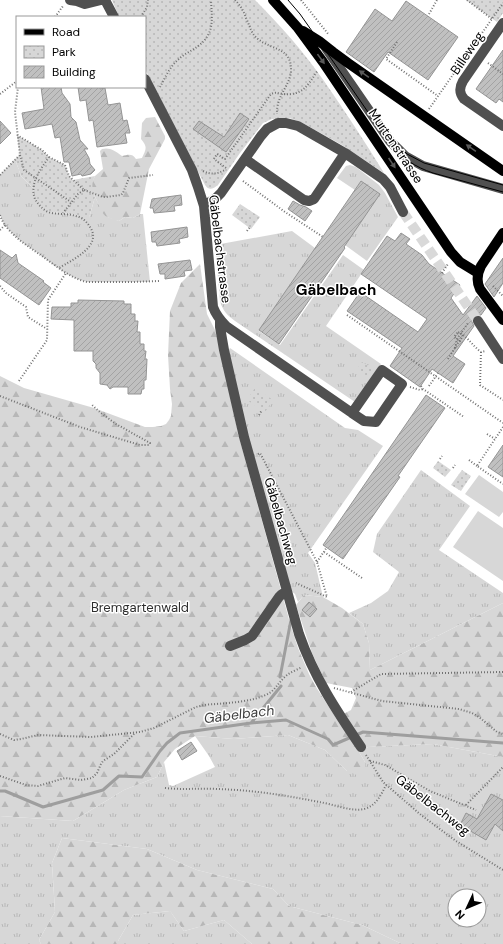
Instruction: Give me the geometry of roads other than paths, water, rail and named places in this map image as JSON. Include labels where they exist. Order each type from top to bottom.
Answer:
[{"type":"main road","name":"Murtenstrasse","points":[[273,0],[298,28],[323,62],[456,257],[460,262],[478,273]]},
{"type":"main road","name":"Murtenstrasse","points":[[298,28],[319,41],[348,63],[503,171]]},
{"type":"main road","points":[[503,233],[480,266],[477,280],[479,286],[503,320]]},
{"type":"street","points":[[72,2],[86,4],[101,0]]},
{"type":"street","points":[[105,0],[113,16]]},
{"type":"street","name":"Billeweg","points":[[503,23],[462,83],[460,89],[461,94],[467,101],[503,126]]},
{"type":"street","points":[[326,47],[390,141],[405,156],[423,166],[503,189]]},
{"type":"street","name":"Gäbelbachstrasse","points":[[146,80],[192,170],[204,206],[213,307],[215,313],[226,326],[352,413],[364,421],[376,422],[402,384],[382,370],[352,413]]},
{"type":"street","points":[[204,206],[222,193],[264,132],[271,126],[281,123],[298,126],[345,153],[385,180],[403,212]]},
{"type":"street","points":[[370,131],[390,141]]},
{"type":"street","points":[[245,159],[304,200],[309,201],[314,199],[345,153]]},
{"type":"street","name":"Gäbelbachweg","points":[[220,320],[224,350],[244,437],[299,634],[321,685],[361,747]]},
{"type":"street","points":[[478,321],[503,359]]},
{"type":"street","points":[[230,646],[252,636],[279,597],[287,591]]},
{"type":"waterway","points":[[280,677],[291,620]]},
{"type":"waterway","points":[[251,723],[281,686]]},
{"type":"waterway","name":"Gäbelbach","points":[[0,791],[5,791],[43,807],[103,790],[119,776],[142,777],[160,751],[167,743],[180,733],[251,723],[286,720],[328,739],[333,745],[363,732],[503,743]]},
{"type":"tunnel","points":[[403,212],[478,321]]},
{"type":"tram line","points":[[288,0],[300,14],[390,144],[399,154],[409,162],[426,171],[503,192]]},
{"type":"tram line","points":[[402,149],[407,154],[424,163],[503,185]]},
{"type":"district","name":"Gäbelbach","points":[[336,290]]},
{"type":"park label","name":"Bremgartenwald","points":[[140,607]]}]
